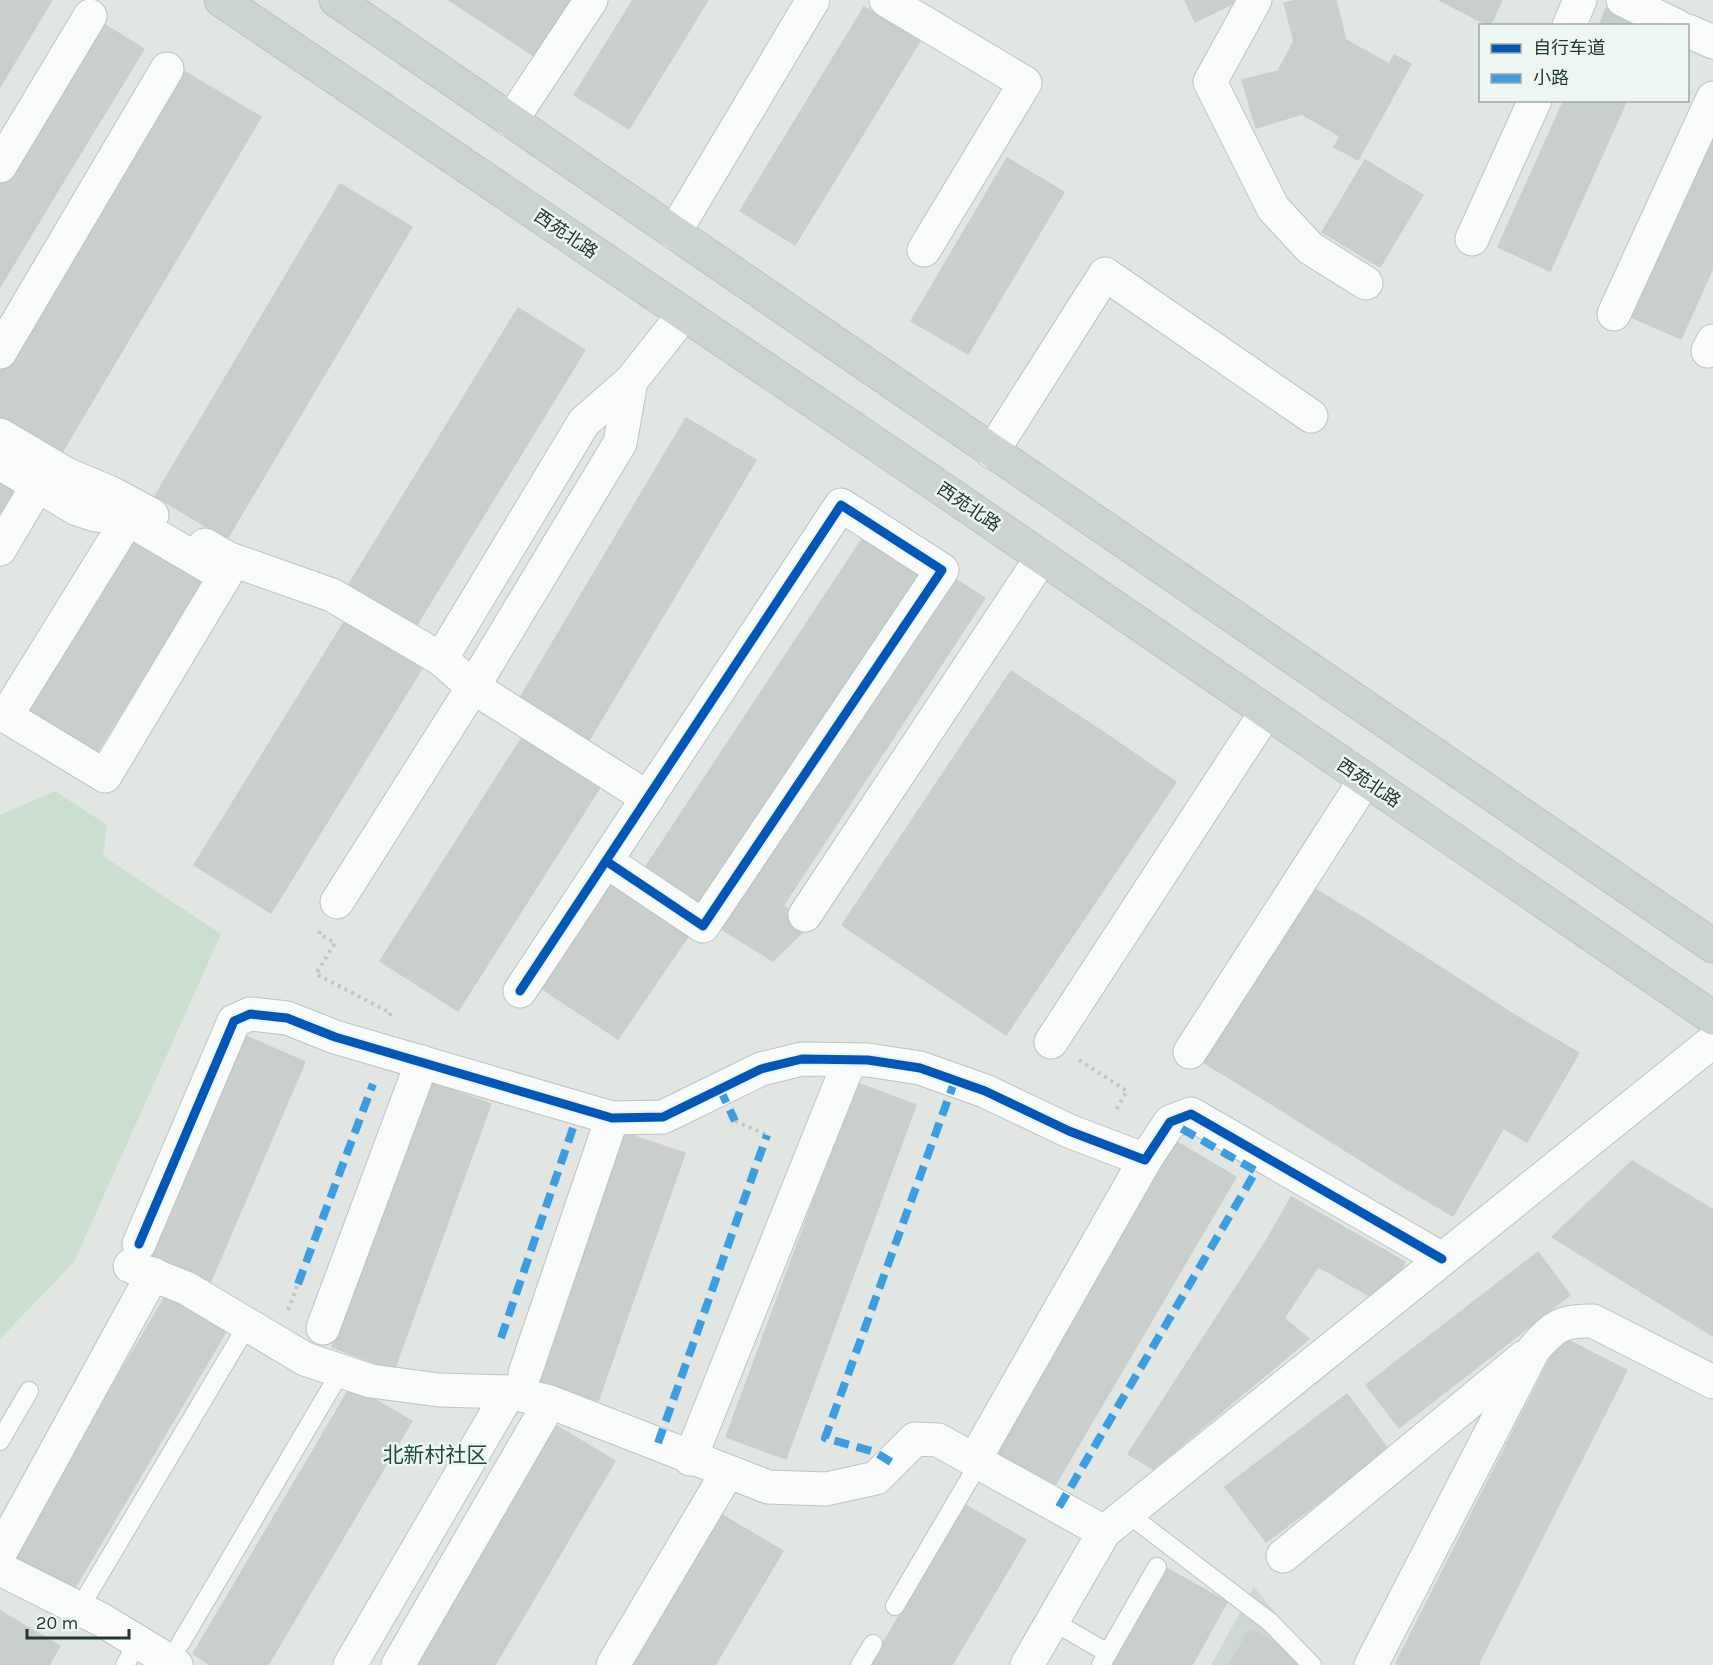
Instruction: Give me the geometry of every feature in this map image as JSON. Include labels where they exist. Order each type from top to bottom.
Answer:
[{"type":"main road","name":"西苑北路","points":[[221,0],[1042,557],[1713,1018]]},
{"type":"main road","points":[[336,0],[1713,946]]},
{"type":"street","points":[[512,121],[591,0]]},
{"type":"street","points":[[674,233],[813,0]]},
{"type":"street","points":[[886,0],[1025,83],[924,250]]},
{"type":"street","points":[[1255,0],[1210,82],[1273,208],[1310,248],[1366,283]]},
{"type":"street","points":[[1570,24],[1580,0]]},
{"type":"street","points":[[1623,0],[1673,24]]},
{"type":"street","points":[[0,166],[90,16]]},
{"type":"street","points":[[1689,30],[1713,42]]},
{"type":"street","points":[[0,352],[167,69]]},
{"type":"street","points":[[1614,314],[1713,98]]},
{"type":"street","points":[[1472,239],[1534,102]]},
{"type":"street","points":[[992,452],[1105,274],[1311,416]]},
{"type":"street","points":[[441,659],[584,422],[631,381],[684,314]]},
{"type":"street","points":[[338,902],[473,687],[620,443],[631,381]]},
{"type":"street","points":[[0,435],[66,474],[111,493],[227,558],[332,595],[441,659],[473,687],[648,798]]},
{"type":"street","points":[[0,463],[76,509],[96,515],[128,519],[225,576],[105,776],[6,716],[128,519]]},
{"type":"street","points":[[0,549],[38,486]]},
{"type":"street","points":[[520,992],[606,861],[841,505],[942,570],[703,926],[606,861]]},
{"type":"street","points":[[806,915],[1042,557]]},
{"type":"street","points":[[1051,1042],[1266,712]]},
{"type":"street","points":[[1190,1052],[1365,780]]},
{"type":"street","points":[[0,1553],[141,1261],[234,1021],[249,1014],[287,1018],[335,1037],[612,1118],[663,1117],[761,1069],[802,1059],[849,1060],[920,1068],[985,1091],[1098,1142],[1145,1160]]},
{"type":"street","points":[[1027,1665],[1052,1621],[1115,1523],[1235,1414],[1442,1259],[1713,1041]]},
{"type":"street","points":[[690,1459],[849,1060]]},
{"type":"street","points":[[322,1328],[422,1062]]},
{"type":"street","points":[[977,1460],[1145,1160],[1170,1122],[1191,1114],[1442,1259]]},
{"type":"street","points":[[350,1665],[517,1382],[612,1118]]},
{"type":"street","points":[[141,1261],[305,1359],[371,1381],[439,1390],[517,1382],[549,1402],[768,1488],[826,1489],[876,1478],[915,1439],[938,1440],[1115,1523]]},
{"type":"street","points":[[1282,1556],[1534,1349],[1551,1329],[1572,1320],[1593,1321],[1713,1382]]},
{"type":"street","points":[[1371,1665],[1534,1349]]},
{"type":"street","points":[[398,1665],[549,1402]]},
{"type":"street","points":[[613,1665],[727,1473]]},
{"type":"street","points":[[0,1569],[79,1609],[131,1653],[178,1654]]},
{"type":"lane","points":[[79,1609],[248,1324]]},
{"type":"lane","points":[[178,1654],[341,1371]]},
{"type":"lane","points":[[0,1441],[29,1391]]},
{"type":"lane","points":[[895,1606],[977,1460]]},
{"type":"lane","points":[[1115,1523],[1270,1622],[1312,1665]]},
{"type":"lane","points":[[1052,1621],[1104,1659],[1157,1567]]},
{"type":"lane","points":[[860,1665],[873,1644]]},
{"type":"path","points":[[338,902],[319,933],[335,943],[316,974],[391,1013],[371,1047]]},
{"type":"path","points":[[1051,1042],[1128,1091],[1098,1142]]},
{"type":"path","points":[[735,1121],[767,1135]]},
{"type":"shaded area","points":[[1254,1587],[1318,1665],[1211,1665]]},
{"type":"green space","points":[[55,791],[107,825],[103,856],[221,934],[74,1262],[0,1339],[0,815]]},
{"type":"building","points":[[0,0],[52,0],[0,87]]},
{"type":"building","points":[[449,0],[571,0],[534,56]]},
{"type":"building","points":[[633,0],[708,0],[629,129],[574,95]]},
{"type":"building","points":[[1185,0],[1232,0],[1234,3],[1195,22]]},
{"type":"building","points":[[1297,0],[1336,0],[1346,40],[1389,64],[1394,55],[1411,64],[1358,160],[1334,147],[1340,136],[1302,114],[1256,128],[1242,80],[1278,71],[1294,41],[1284,3]]},
{"type":"building","points":[[1439,0],[1502,0],[1491,24],[1486,24]]},
{"type":"building","points":[[864,7],[920,41],[795,245],[740,211]]},
{"type":"building","points":[[1606,8],[1640,24],[1600,24]]},
{"type":"building","points":[[97,20],[144,49],[57,192],[10,163]]},
{"type":"building","points":[[180,69],[261,117],[58,459],[0,425],[0,371]]},
{"type":"building","points":[[1563,102],[1626,102],[1550,271],[1498,247]]},
{"type":"building","points":[[1713,130],[1713,268],[1681,339],[1629,316]]},
{"type":"building","points":[[1007,158],[1064,192],[968,354],[911,321]]},
{"type":"building","points":[[1365,160],[1423,195],[1380,267],[1322,232]]},
{"type":"building","points":[[10,163],[57,192],[0,287],[0,181]]},
{"type":"building","points":[[340,184],[412,227],[227,539],[155,496]]},
{"type":"building","points":[[518,308],[585,350],[413,631],[346,589]]},
{"type":"building","points":[[686,418],[756,460],[585,747],[515,706]]},
{"type":"building","points":[[0,483],[14,492],[0,515]]},
{"type":"building","points":[[137,528],[208,571],[96,754],[25,710]]},
{"type":"building","points":[[868,530],[928,569],[704,907],[645,868]]},
{"type":"building","points":[[952,577],[985,598],[783,906],[812,923],[773,961],[721,929]]},
{"type":"building","points":[[349,614],[426,662],[271,913],[194,865]]},
{"type":"building","points":[[1011,671],[1115,740],[947,995],[842,925]]},
{"type":"building","points":[[526,731],[604,781],[458,1011],[380,961]]},
{"type":"building","points":[[1115,740],[1176,782],[1006,1035],[947,995]]},
{"type":"building","points":[[606,879],[689,935],[618,1039],[535,984]]},
{"type":"building","points":[[1308,885],[1365,919],[1257,1095],[1201,1061]]},
{"type":"building","points":[[1365,919],[1521,1019],[1468,1108],[1451,1099],[1400,1185],[1257,1095]]},
{"type":"building","points":[[1521,1019],[1579,1053],[1527,1142],[1468,1108]]},
{"type":"building","points":[[241,1034],[305,1062],[210,1283],[147,1256]]},
{"type":"building","points":[[429,1082],[491,1104],[394,1370],[332,1347]]},
{"type":"building","points":[[857,1083],[916,1105],[786,1459],[726,1437]]},
{"type":"building","points":[[1451,1099],[1503,1129],[1453,1216],[1400,1185]]},
{"type":"building","points":[[622,1132],[685,1153],[598,1401],[535,1379]]},
{"type":"building","points":[[1175,1141],[1236,1177],[1054,1487],[993,1452]]},
{"type":"building","points":[[1632,1161],[1713,1210],[1713,1336],[1552,1237]]},
{"type":"building","points":[[1291,1197],[1405,1262],[1382,1303],[1268,1238]]},
{"type":"building","points":[[1268,1238],[1318,1267],[1284,1318],[1309,1339],[1153,1469],[1128,1454]]},
{"type":"building","points":[[1538,1252],[1570,1295],[1399,1428],[1366,1385]]},
{"type":"building","points":[[168,1292],[228,1328],[70,1596],[9,1560]]},
{"type":"building","points":[[1561,1337],[1627,1370],[1478,1665],[1399,1665],[1396,1663]]},
{"type":"building","points":[[351,1386],[412,1421],[268,1665],[211,1665],[193,1654]]},
{"type":"building","points":[[1347,1394],[1389,1450],[1266,1542],[1225,1487]]},
{"type":"building","points":[[555,1425],[615,1461],[495,1665],[413,1665]]},
{"type":"building","points":[[965,1505],[1026,1540],[952,1665],[870,1665]]},
{"type":"building","points":[[722,1515],[783,1551],[715,1665],[634,1665]]},
{"type":"building","points":[[1166,1568],[1227,1602],[1192,1665],[1112,1665]]},
{"type":"building","points":[[0,1611],[60,1646],[49,1665],[0,1665]]},
{"type":"building","points":[[1250,1629],[1307,1662],[1305,1665],[1229,1665]]},
{"type":"marked path","points":[[891,1462],[875,1452],[825,1438],[955,1080]]},
{"type":"marked path","points":[[298,1284],[373,1084]]},
{"type":"marked path","points":[[720,1089],[735,1121]]},
{"type":"marked path","points":[[1059,1507],[1256,1171],[1170,1122]]},
{"type":"marked path","points":[[501,1338],[573,1128]]},
{"type":"marked path","points":[[658,1443],[767,1135]]},
{"type":"cycle path","points":[[520,991],[841,505],[942,570],[703,926],[606,861]]},
{"type":"cycle path","points":[[139,1244],[234,1021],[250,1014],[287,1018],[335,1037],[612,1118],[663,1117],[761,1069],[802,1059],[868,1060],[920,1068],[985,1091],[1069,1131],[1145,1160],[1170,1122],[1191,1114],[1442,1259]]},
{"type":"district","name":"北新村社区","points":[[435,1455]]}]
